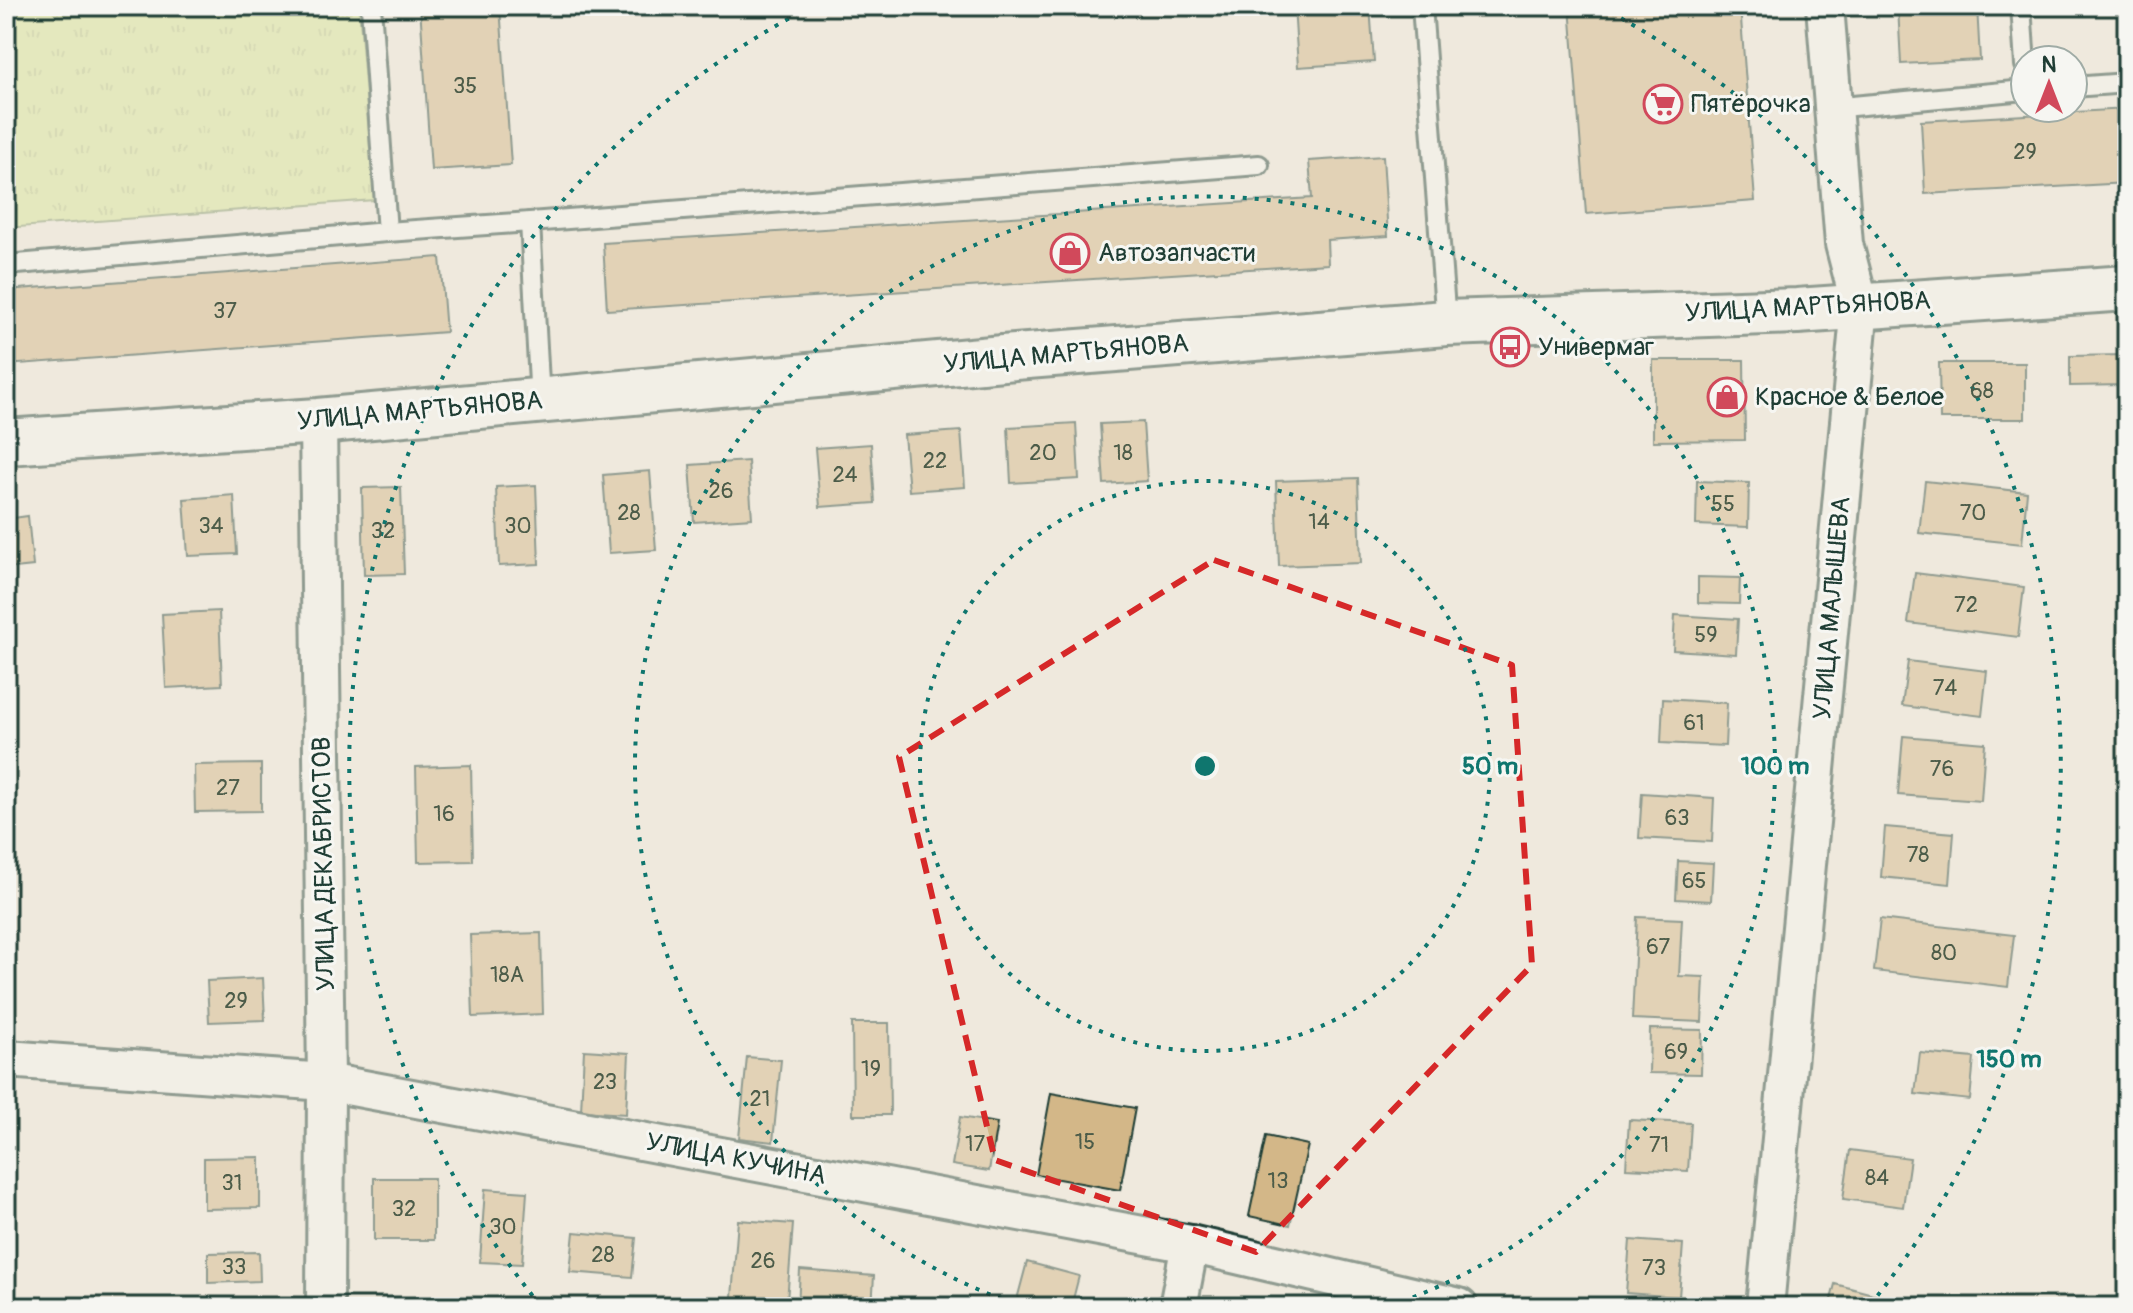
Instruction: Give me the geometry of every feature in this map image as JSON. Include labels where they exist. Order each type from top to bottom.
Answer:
[{"type":"main road","name":"УЛИЦА МАРТЬЯНОВА","points":[[6,442],[318,421],[1003,358],[1446,323],[1797,311],[2127,288]]},
{"type":"street","name":"УЛИЦА МАЛЫШЕВА","points":[[1765,1307],[1860,306],[1844,244],[1825,6]]},
{"type":"street","name":"УЛИЦА ДЕКАБРИСТОВ","points":[[318,421],[326,1082],[325,1307]]},
{"type":"street","name":"УЛИЦА КУЧИНА","points":[[6,1059],[326,1082],[1190,1244],[1459,1307]]},
{"type":"street","points":[[1178,1307],[1190,1244]]},
{"type":"lane","points":[[371,6],[387,232]]},
{"type":"lane","points":[[1422,6],[1446,323]]},
{"type":"lane","points":[[2021,6],[2024,44]]},
{"type":"lane","points":[[2089,86],[2127,83]]},
{"type":"lane","points":[[1831,108],[2009,91]]},
{"type":"lane","points":[[6,265],[387,232],[1259,165]]},
{"type":"lane","points":[[530,222],[540,401]]},
{"type":"highlighted area","points":[[1214,560],[1512,665],[1532,965],[1256,1252],[995,1160],[899,757]]},
{"type":"green space","points":[[359,6],[374,200],[6,228],[6,8]]},
{"type":"building","points":[[420,6],[500,6],[511,165],[431,170]]},
{"type":"building","points":[[1294,6],[1370,6],[1374,62],[1298,67]]},
{"type":"building","name":"Пятёрочка","points":[[1570,6],[1740,6],[1755,201],[1586,214]]},
{"type":"building","points":[[1898,6],[1977,6],[1980,60],[1901,64]]},
{"type":"building","points":[[2127,109],[2127,183],[1925,194],[1921,121],[2009,116],[2009,124],[2089,124],[2089,111]]},
{"type":"building","points":[[1383,156],[1388,236],[1327,240],[1328,264],[607,310],[603,243],[1312,198],[1309,161]]},
{"type":"building","points":[[440,257],[446,332],[6,365],[6,290]]},
{"type":"building","points":[[2124,355],[2124,385],[2070,386],[2070,356]]},
{"type":"building","points":[[1653,360],[1744,360],[1745,440],[1653,441]]},
{"type":"building","points":[[1939,363],[2025,363],[2025,419],[1940,419]]},
{"type":"building","points":[[1143,422],[1147,481],[1104,484],[1100,424]]},
{"type":"building","points":[[1076,423],[1079,479],[1011,483],[1008,427]]},
{"type":"building","points":[[961,431],[965,487],[909,491],[904,435]]},
{"type":"building","points":[[871,444],[875,503],[820,507],[815,448]]},
{"type":"building","points":[[748,461],[752,518],[694,522],[690,465]]},
{"type":"building","points":[[650,471],[656,550],[609,553],[603,475]]},
{"type":"building","points":[[1358,478],[1361,563],[1279,566],[1276,481]]},
{"type":"building","points":[[1697,481],[1749,483],[1748,527],[1696,525]]},
{"type":"building","points":[[1925,481],[2027,492],[2022,544],[1919,533]]},
{"type":"building","points":[[536,485],[539,564],[499,566],[496,487]]},
{"type":"building","points":[[401,487],[404,574],[364,575],[362,488]]},
{"type":"building","points":[[234,495],[237,554],[188,556],[184,499]]},
{"type":"building","points":[[28,516],[33,566],[6,569],[6,519]]},
{"type":"building","points":[[1915,573],[2024,587],[2018,637],[1908,623]]},
{"type":"building","points":[[1698,577],[1740,578],[1739,604],[1698,603]]},
{"type":"building","points":[[219,611],[222,685],[166,688],[162,614]]},
{"type":"building","points":[[1675,615],[1738,619],[1736,654],[1673,650]]},
{"type":"building","points":[[1908,661],[1987,671],[1982,716],[1902,706]]},
{"type":"building","points":[[1663,699],[1727,703],[1725,746],[1661,743]]},
{"type":"building","points":[[1903,736],[1985,743],[1981,801],[1898,795]]},
{"type":"building","points":[[261,764],[261,811],[195,812],[194,765]]},
{"type":"building","points":[[471,765],[473,861],[418,862],[416,767]]},
{"type":"building","points":[[1642,793],[1714,798],[1712,842],[1639,838]]},
{"type":"building","points":[[1885,827],[1954,833],[1950,884],[1881,877]]},
{"type":"building","points":[[1678,861],[1713,863],[1711,901],[1676,899]]},
{"type":"building","points":[[1637,917],[1682,919],[1679,976],[1704,977],[1702,1022],[1632,1019]]},
{"type":"building","points":[[1880,919],[2014,935],[2008,987],[1874,971]]},
{"type":"building","points":[[541,933],[543,1014],[473,1017],[470,935]]},
{"type":"building","points":[[6,977],[14,978],[9,1027],[6,1026]]},
{"type":"building","points":[[263,978],[265,1020],[209,1022],[207,981]]},
{"type":"building","points":[[852,1023],[889,1023],[890,1115],[853,1115]]},
{"type":"building","points":[[1650,1029],[1702,1030],[1701,1074],[1649,1073]]},
{"type":"building","points":[[584,1050],[629,1053],[626,1114],[581,1111]]},
{"type":"building","points":[[1920,1053],[1974,1058],[1970,1100],[1915,1094]]},
{"type":"building","points":[[747,1057],[781,1060],[773,1142],[739,1138]]},
{"type":"building","points":[[1051,1093],[1135,1108],[1120,1190],[1036,1175]]},
{"type":"building","points":[[960,1117],[997,1123],[989,1171],[952,1165]]},
{"type":"building","points":[[1629,1120],[1691,1123],[1688,1171],[1626,1168]]},
{"type":"building","points":[[1266,1136],[1308,1145],[1290,1225],[1249,1216]]},
{"type":"building","points":[[1850,1150],[1910,1158],[1903,1207],[1843,1199]]},
{"type":"building","points":[[260,1157],[260,1208],[204,1209],[204,1158]]},
{"type":"building","points":[[374,1178],[434,1178],[434,1240],[374,1240]]},
{"type":"building","points":[[485,1189],[527,1192],[522,1264],[480,1262]]},
{"type":"building","points":[[738,1220],[793,1224],[787,1301],[732,1297]]},
{"type":"building","points":[[574,1232],[636,1238],[632,1277],[570,1272]]},
{"type":"building","points":[[1630,1240],[1683,1244],[1679,1297],[1626,1293]]},
{"type":"building","points":[[259,1252],[260,1281],[208,1283],[208,1253]]},
{"type":"building","points":[[1027,1262],[1079,1276],[1071,1307],[1015,1307]]},
{"type":"building","points":[[800,1270],[874,1276],[872,1307],[798,1307]]},
{"type":"building","points":[[1835,1284],[1884,1297],[1882,1307],[1829,1307]]},
{"type":"place","name":"Пятёрочка","points":[[1663,104]]},
{"type":"place","name":"Автозапчасти","points":[[1070,253]]},
{"type":"place","name":"Универмаг","points":[[1510,347]]},
{"type":"place","name":"Красное & Белое","points":[[1727,397]]}]
